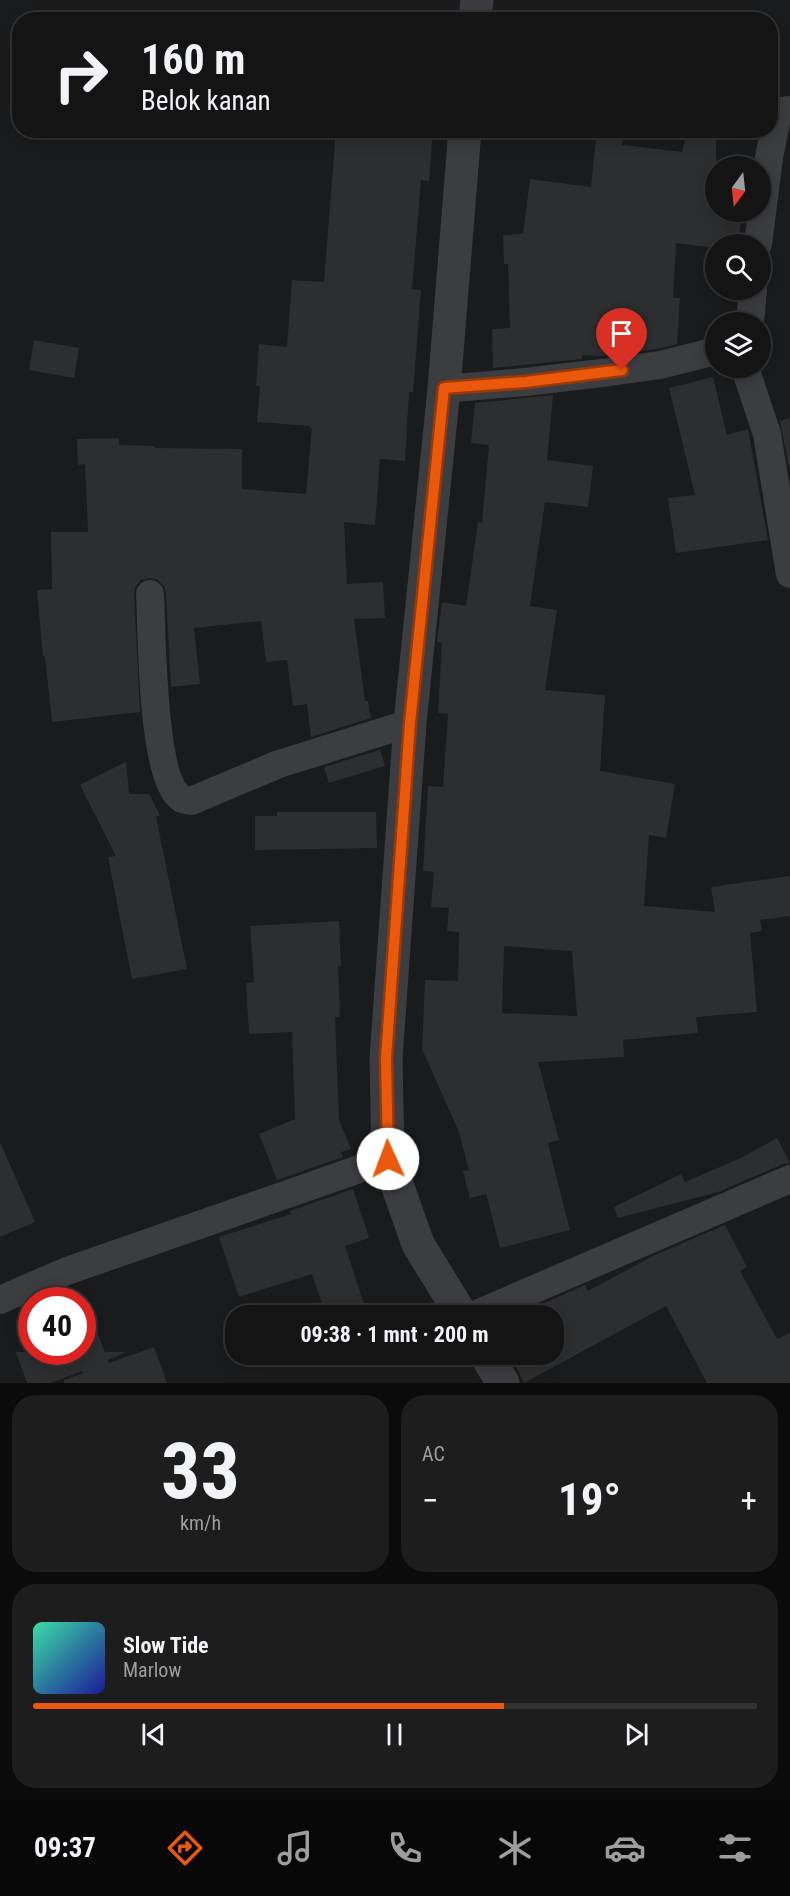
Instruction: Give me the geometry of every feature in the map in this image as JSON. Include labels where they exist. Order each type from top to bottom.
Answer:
[{"type":"street","points":[[455,1305],[418,1244],[388,1159],[386,1058],[410,723],[444,388],[464,138]]},
{"type":"street","points":[[759,234],[773,138]]},
{"type":"street","points":[[444,388],[602,373],[660,365],[705,354]]},
{"type":"street","points":[[749,378],[767,434],[790,574]]},
{"type":"street","points":[[150,594],[156,723],[162,758],[171,785],[181,798],[190,801],[279,764],[410,723]]},
{"type":"street","points":[[0,1300],[67,1271],[388,1159]]},
{"type":"street","points":[[498,1305],[790,1179]]},
{"type":"street","points":[[492,1365],[503,1383]]},
{"type":"building","points":[[335,138],[432,138],[429,181],[421,180],[412,289],[421,290],[413,392],[409,392],[405,461],[380,459],[375,525],[344,522],[347,584],[383,582],[385,618],[354,619],[365,701],[368,701],[371,718],[311,737],[307,704],[293,706],[287,660],[266,662],[261,621],[194,628],[200,684],[171,687],[166,593],[164,586],[158,580],[150,578],[141,580],[135,587],[134,594],[140,712],[52,722],[37,590],[52,589],[51,532],[88,532],[85,464],[78,465],[77,439],[119,438],[119,445],[155,446],[155,448],[242,449],[242,489],[306,494],[312,428],[257,422],[260,386],[256,386],[259,344],[287,347],[292,280],[324,282]]},
{"type":"building","points":[[596,138],[623,138],[622,145],[682,152],[686,138],[716,138],[716,156],[705,156],[705,222],[741,222],[739,234],[705,234],[705,247],[676,243],[673,298],[680,298],[677,344],[602,356],[582,355],[582,359],[493,368],[492,329],[510,328],[508,264],[504,264],[503,235],[523,234],[530,179],[591,187]]},
{"type":"building","points":[[34,340],[79,348],[74,378],[29,370]]},
{"type":"building","points":[[713,378],[727,435],[748,429],[768,540],[676,553],[668,498],[695,495],[669,388]]},
{"type":"building","points":[[553,395],[547,460],[593,466],[588,507],[545,502],[530,606],[557,610],[545,690],[605,695],[600,771],[675,784],[666,838],[649,835],[644,906],[715,912],[711,887],[790,876],[790,916],[760,920],[762,931],[750,933],[757,1012],[696,1017],[698,1033],[623,1040],[624,1057],[538,1062],[559,1140],[548,1143],[570,1230],[500,1248],[486,1194],[470,1198],[463,1171],[469,1170],[459,1132],[422,1049],[425,980],[458,981],[459,932],[447,931],[449,908],[431,907],[434,872],[423,871],[428,786],[443,787],[448,714],[438,713],[442,643],[437,642],[442,602],[466,606],[478,522],[482,523],[489,445],[471,443],[475,403]],"holes":[[[504,946],[572,951],[577,1016],[502,1013]]]},
{"type":"building","points":[[790,418],[790,472],[780,421]]},
{"type":"building","points":[[380,750],[385,766],[329,783],[324,767]]},
{"type":"building","points":[[126,762],[129,794],[149,794],[160,815],[156,817],[187,969],[132,979],[108,857],[116,856],[80,785]]},
{"type":"building","points":[[277,812],[376,812],[377,848],[255,850],[255,816],[277,816]]},
{"type":"building","points":[[339,921],[340,1017],[335,1017],[339,1120],[351,1149],[341,1152],[343,1157],[277,1180],[259,1134],[295,1119],[292,1032],[249,1034],[246,983],[254,982],[250,926]]},
{"type":"building","points":[[777,1138],[790,1163],[718,1192],[618,1218],[614,1207],[681,1174],[685,1182],[741,1158]]},
{"type":"building","points":[[0,1142],[35,1222],[0,1237]]},
{"type":"building","points":[[353,1189],[369,1238],[345,1246],[364,1305],[322,1305],[312,1274],[239,1297],[219,1237],[291,1214],[290,1211]]},
{"type":"building","points":[[725,1225],[747,1267],[740,1271],[777,1339],[790,1333],[790,1383],[707,1383],[666,1306],[564,1361],[564,1305],[540,1305],[585,1285],[588,1291],[655,1255]]},
{"type":"building","points":[[96,1329],[105,1352],[126,1352],[108,1360],[109,1363],[154,1347],[167,1383],[64,1383],[64,1380],[83,1373],[82,1371],[51,1383],[27,1383],[21,1365],[96,1365]]},
{"type":"building","points":[[515,1365],[557,1365],[524,1383]]},
{"type":"route","points":[[388,1159],[386,1058],[410,723],[444,388],[525,382],[622,370]]}]
